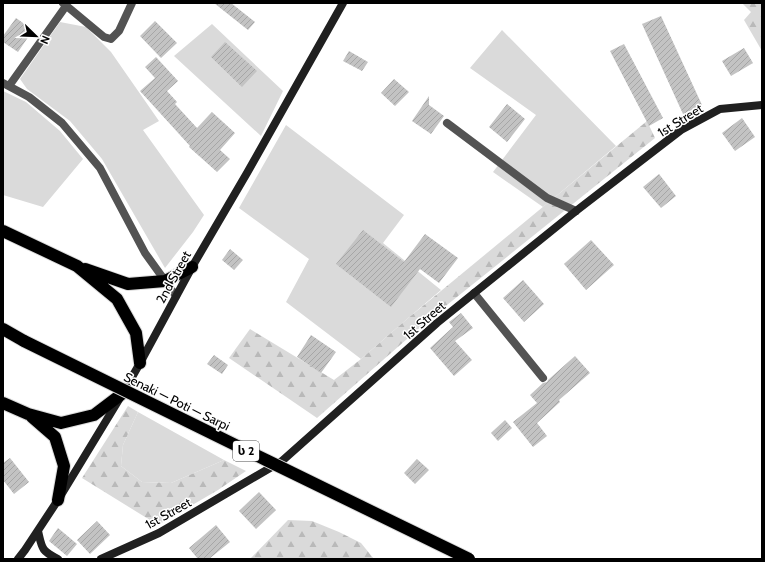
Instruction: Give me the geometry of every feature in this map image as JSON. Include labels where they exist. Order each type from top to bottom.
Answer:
[{"type":"highway","points":[[3,230],[77,266],[128,284],[165,281],[192,267]]},
{"type":"highway","points":[[77,266],[117,299],[136,333],[140,363]]},
{"type":"highway","name":"Senaki — Poti — Sarpi","points":[[3,329],[268,462],[469,559]]},
{"type":"highway","points":[[3,403],[28,414],[61,424],[94,415],[123,393]]},
{"type":"highway","points":[[28,414],[55,437],[64,466],[58,500]]},
{"type":"street","points":[[132,3],[119,31],[111,39],[104,37],[64,4],[6,85],[29,96],[62,122],[100,168],[145,253],[176,296]]},
{"type":"street","name":"2nd Street","points":[[18,559],[58,500],[123,393],[192,267],[343,3]]},
{"type":"street","name":"1st Street","points":[[101,559],[159,533],[282,461],[437,322],[474,294],[576,211],[681,130],[720,109],[762,105]]},
{"type":"street","points":[[447,124],[546,198],[576,211]]},
{"type":"street","points":[[474,294],[543,378]]},
{"type":"street","points":[[38,531],[41,547],[48,555],[58,559]]},
{"type":"green space","points":[[742,3],[762,3],[762,51],[744,20],[751,12]]},
{"type":"green space","points":[[60,22],[86,27],[111,52],[159,121],[143,130],[204,215],[193,232],[165,268],[102,159],[70,121],[27,89],[20,79]]},
{"type":"green space","points":[[212,24],[283,91],[261,136],[174,56]]},
{"type":"green space","points":[[502,30],[616,146],[543,207],[493,172],[536,115],[470,68]]},
{"type":"green space","points":[[3,91],[26,102],[60,131],[83,159],[43,207],[3,195]]},
{"type":"green space","points":[[647,121],[655,138],[432,317],[317,418],[229,358],[250,329],[334,380]]},
{"type":"green space","points":[[286,125],[404,215],[383,243],[441,290],[361,359],[286,302],[309,259],[239,208]]},
{"type":"green space","points":[[128,406],[138,412],[123,445],[121,466],[142,482],[171,483],[224,460],[246,471],[218,490],[158,525],[82,478]]},
{"type":"green space","points":[[138,412],[224,460],[171,483],[142,482],[121,466],[123,445]]},
{"type":"green space","points":[[288,520],[312,521],[339,532],[361,543],[374,559],[250,559]]},
{"type":"building","points":[[214,3],[231,3],[255,22],[248,30]]},
{"type":"building","points":[[661,16],[702,105],[683,114],[642,24]]},
{"type":"building","points":[[16,18],[33,30],[18,52],[3,42],[3,36]]},
{"type":"building","points":[[155,21],[177,43],[161,58],[140,36]]},
{"type":"building","points":[[225,42],[257,71],[242,87],[211,57]]},
{"type":"building","points":[[624,44],[663,118],[649,126],[610,51]]},
{"type":"building","points":[[744,48],[753,63],[731,76],[722,61]]},
{"type":"building","points":[[349,51],[368,62],[362,71],[343,61]]},
{"type":"building","points":[[156,57],[178,81],[167,91],[177,102],[175,104],[197,128],[212,112],[235,133],[220,150],[230,159],[217,172],[189,147],[190,146],[140,91],[155,78],[145,67]]},
{"type":"building","points":[[394,79],[409,92],[395,106],[381,93]]},
{"type":"building","points":[[429,96],[429,105],[444,116],[431,134],[412,121]]},
{"type":"building","points":[[507,104],[525,119],[507,142],[489,127]]},
{"type":"building","points":[[742,118],[755,137],[735,151],[722,133]]},
{"type":"building","points":[[659,174],[676,196],[661,208],[643,187]]},
{"type":"building","points":[[363,230],[404,262],[425,234],[458,258],[439,283],[420,269],[391,307],[336,264]]},
{"type":"building","points":[[591,240],[614,265],[586,290],[564,264]]},
{"type":"building","points":[[230,249],[243,260],[234,270],[222,260]]},
{"type":"building","points":[[523,280],[544,304],[524,322],[503,298]]},
{"type":"building","points":[[461,313],[473,328],[455,341],[472,360],[454,376],[430,348],[453,327],[449,322]]},
{"type":"building","points":[[311,335],[336,352],[321,373],[297,357]]},
{"type":"building","points":[[214,355],[228,365],[222,374],[207,364]]},
{"type":"building","points":[[575,356],[590,373],[559,400],[560,402],[537,423],[547,436],[533,447],[513,422],[537,403],[530,395],[543,383],[547,382]]},
{"type":"building","points":[[505,420],[512,428],[498,441],[491,433]]},
{"type":"building","points":[[10,458],[29,482],[14,494],[3,480],[3,463]]},
{"type":"building","points":[[417,459],[429,470],[415,484],[404,473]]},
{"type":"building","points":[[259,492],[276,510],[256,529],[239,511]]},
{"type":"building","points":[[97,521],[110,535],[90,554],[77,540]]},
{"type":"building","points":[[216,525],[230,542],[209,559],[198,559],[189,548]]},
{"type":"building","points":[[58,528],[77,544],[67,556],[49,541]]}]
